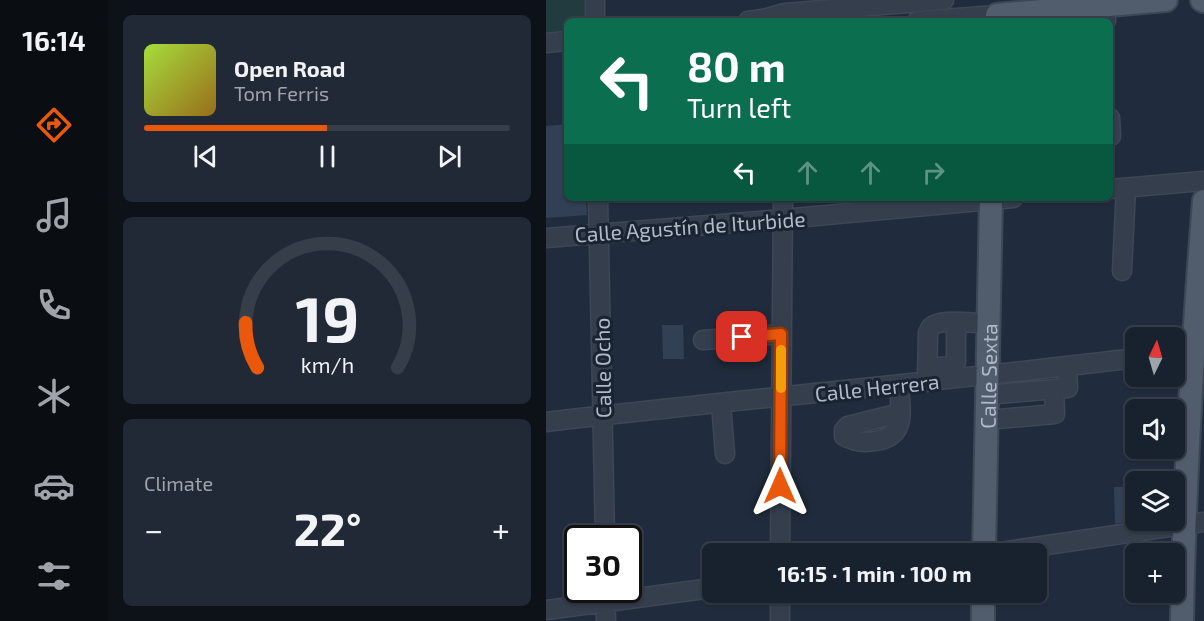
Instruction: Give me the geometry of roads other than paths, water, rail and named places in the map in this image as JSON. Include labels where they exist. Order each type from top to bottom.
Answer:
[{"type":"main road","points":[[997,12],[1106,9],[1166,0]]},
{"type":"main road","name":"Calle Sexta","points":[[986,543],[987,386],[999,201]]},
{"type":"main road","points":[[1182,621],[1194,523],[1190,352],[1204,201]]},
{"type":"main road","points":[[983,603],[983,621]]},
{"type":"street","points":[[595,0],[595,18]]},
{"type":"street","points":[[765,18],[784,11],[869,14],[944,0]]},
{"type":"street","points":[[944,18],[997,12]]},
{"type":"street","points":[[546,43],[564,41]]},
{"type":"street","points":[[1122,271],[1118,189],[1204,181]]},
{"type":"street","name":"Calle Ocho","points":[[598,201],[604,525]]},
{"type":"street","points":[[780,543],[783,201]]},
{"type":"street","name":"Calle Agustín de Iturbide","points":[[546,237],[783,219],[882,204],[952,201]]},
{"type":"street","points":[[956,323],[956,362],[953,366],[927,375],[928,333],[931,327],[936,324],[956,323],[990,324]]},
{"type":"street","points":[[703,340],[781,334]]},
{"type":"street","name":"Calle Herrera","points":[[546,423],[899,385],[927,375],[987,386],[1066,367],[1125,359]]},
{"type":"street","points":[[987,386],[1068,388],[1066,367]]},
{"type":"street","points":[[899,385],[900,413]]},
{"type":"street","points":[[987,420],[1055,414],[1054,389]]},
{"type":"street","points":[[721,403],[725,454]]},
{"type":"street","points":[[1047,545],[1194,523]]},
{"type":"street","points":[[642,593],[702,589]]},
{"type":"street","points":[[546,610],[576,603]]},
{"type":"street","points":[[605,603],[606,621]]},
{"type":"street","points":[[780,603],[780,621]]}]
